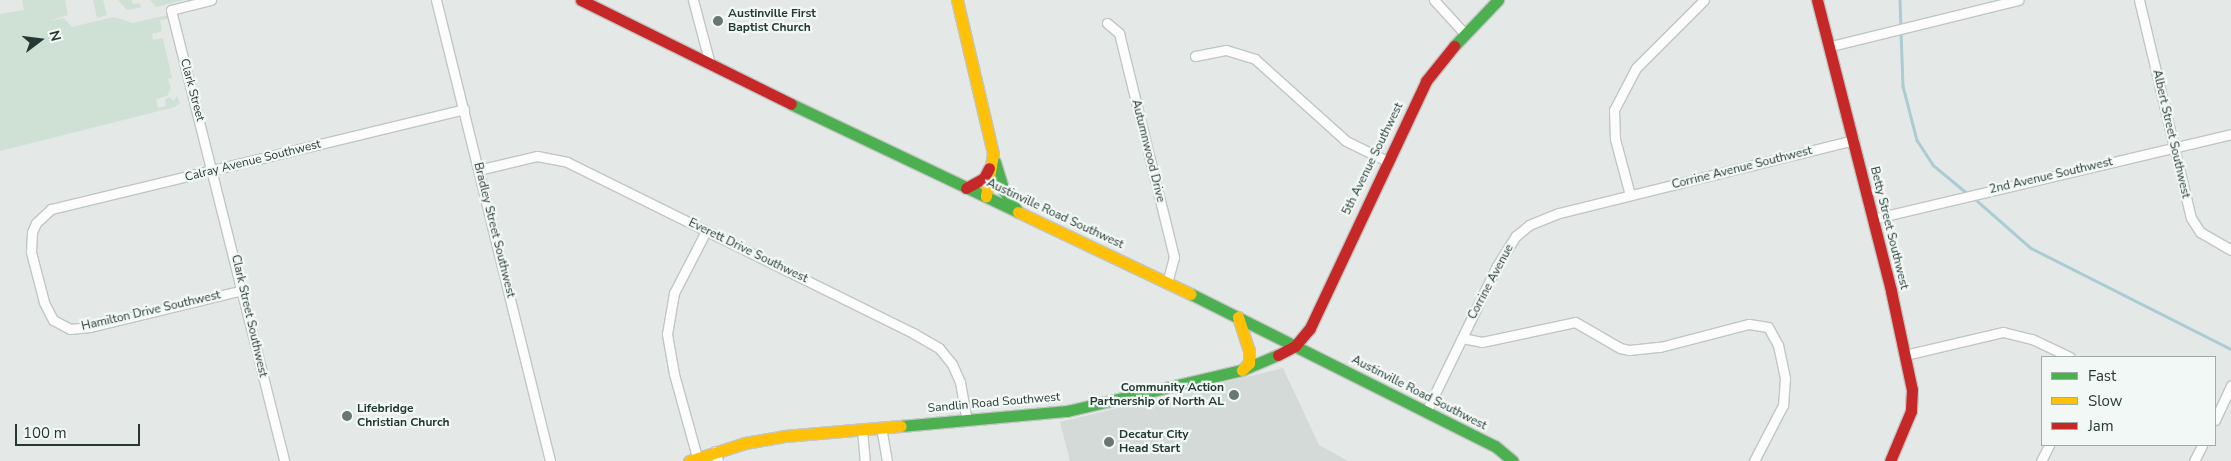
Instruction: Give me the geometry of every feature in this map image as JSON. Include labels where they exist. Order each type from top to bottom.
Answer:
[{"type":"street","name":"Clark Street","points":[[211,0],[171,10],[213,170]]},
{"type":"street","name":"Bradley Street Southwest","points":[[436,0],[550,461]]},
{"type":"street","name":"Austinville Road Southwest","points":[[581,0],[966,188],[1238,317],[1495,446],[1513,461]]},
{"type":"street","points":[[693,0],[710,64]]},
{"type":"street","points":[[957,0],[1004,191],[1018,212]]},
{"type":"street","points":[[1434,0],[1465,34]]},
{"type":"street","name":"5th Avenue Southwest","points":[[1295,346],[1310,328],[1426,81],[1465,34],[1498,0]]},
{"type":"street","points":[[1630,195],[1614,139],[1614,110],[1636,68],[1704,0]]},
{"type":"street","name":"Betty Street Southwest","points":[[1818,0],[1854,140],[1912,390],[1911,411],[1890,461]]},
{"type":"street","points":[[1831,46],[2018,0]]},
{"type":"street","name":"Albert Street Southwest","points":[[2139,0],[2191,218],[2200,232],[2231,250]]},
{"type":"street","name":"Autumnwood Drive","points":[[1107,23],[1119,33],[1174,257],[1167,283]]},
{"type":"street","points":[[1195,56],[1226,50],[1255,59],[1346,141],[1387,161]]},
{"type":"street","name":"Calray Avenue Southwest","points":[[42,215],[51,209],[464,109]]},
{"type":"street","name":"2nd Avenue Southwest","points":[[1872,219],[2175,149],[2231,134]]},
{"type":"street","name":"Corrine Avenue Southwest","points":[[1630,195],[1854,140]]},
{"type":"street","points":[[966,188],[984,178],[994,154]]},
{"type":"street","points":[[986,196],[994,154]]},
{"type":"street","name":"Everett Drive Southwest","points":[[478,170],[527,157],[557,159],[706,231],[939,348],[957,373],[967,420]]},
{"type":"street","name":"Clark Street Southwest","points":[[213,170],[284,461]]},
{"type":"street","name":"Corrine Avenue","points":[[1426,412],[1497,266],[1516,236],[1541,218],[1630,195]]},
{"type":"street","name":"Hamilton Drive Southwest","points":[[42,215],[32,232],[33,262],[44,302],[53,320],[70,329],[90,328],[243,290]]},
{"type":"street","points":[[693,459],[667,334],[674,293],[706,231]]},
{"type":"street","points":[[1238,317],[1249,350],[1249,363],[1242,370]]},
{"type":"street","points":[[1462,338],[1482,342],[1575,322],[1620,348],[1629,350],[1660,347],[1749,324],[1768,327],[1778,345],[1785,378],[1783,405],[1754,461]]},
{"type":"street","points":[[1905,355],[2003,332],[2032,339],[2068,356]]},
{"type":"street","name":"Sandlin Road Southwest","points":[[693,459],[716,456],[784,436],[1067,411],[1242,370],[1267,362],[1295,346]]},
{"type":"street","points":[[2216,418],[2231,386]]},
{"type":"street","points":[[881,427],[887,461]]},
{"type":"street","points":[[862,429],[865,461]]},
{"type":"street","points":[[2041,461],[2048,446]]},
{"type":"street","points":[[2194,461],[2202,446]]},
{"type":"shaded area","name":"Community Action Partnership of North AL","points":[[1283,368],[1319,445],[1348,461],[1070,461],[1060,422]]},
{"type":"green space","points":[[22,0],[65,0],[68,15],[49,21],[64,18],[72,27],[114,17],[133,23],[167,15],[169,19],[160,20],[162,31],[152,34],[153,40],[163,38],[172,78],[168,79],[171,88],[167,96],[156,99],[158,108],[166,106],[165,100],[169,97],[174,101],[177,96],[180,103],[175,107],[0,151],[0,14],[24,10]]},
{"type":"green space","points":[[93,0],[103,0],[107,15],[97,18]]},
{"type":"green space","points":[[118,0],[132,0],[133,4],[139,3],[142,7],[127,10]]},
{"type":"green space","points":[[150,0],[184,0],[156,7]]},
{"type":"waterway","points":[[1900,0],[1901,26]]},
{"type":"waterway","points":[[1901,31],[1903,86],[1917,140],[1933,165],[1967,193]]},
{"type":"waterway","points":[[1974,198],[2031,248],[2231,349]]},
{"type":"traffic: fast","points":[[1454,46],[1498,0]]},
{"type":"traffic: fast","points":[[791,104],[1018,212]]},
{"type":"traffic: fast","points":[[995,162],[1004,191],[1017,210]]},
{"type":"traffic: fast","points":[[1191,294],[1495,446],[1513,461]]},
{"type":"traffic: fast","points":[[901,426],[1067,411],[1242,370],[1278,355]]},
{"type":"traffic: slow","points":[[957,0],[993,154],[986,196]]},
{"type":"traffic: slow","points":[[1018,212],[1191,294]]},
{"type":"traffic: slow","points":[[1238,317],[1249,350],[1249,363],[1242,370]]},
{"type":"traffic: slow","points":[[689,461],[745,443],[784,436],[901,426]]},
{"type":"traffic: jam","points":[[581,0],[791,104]]},
{"type":"traffic: jam","points":[[1817,0],[1891,291],[1912,390],[1911,411],[1890,461]]},
{"type":"traffic: jam","points":[[1278,355],[1295,346],[1310,328],[1426,81],[1454,46]]},
{"type":"traffic: jam","points":[[966,188],[984,178],[989,168]]},
{"type":"place","name":"Austinville First Baptist Church","points":[[718,21]]},
{"type":"place","name":"Community Action Partnership of North AL","points":[[1234,395]]},
{"type":"place","name":"Lifebridge Christian Church","points":[[347,416]]},
{"type":"place","name":"Decatur City Head Start","points":[[1109,442]]}]
